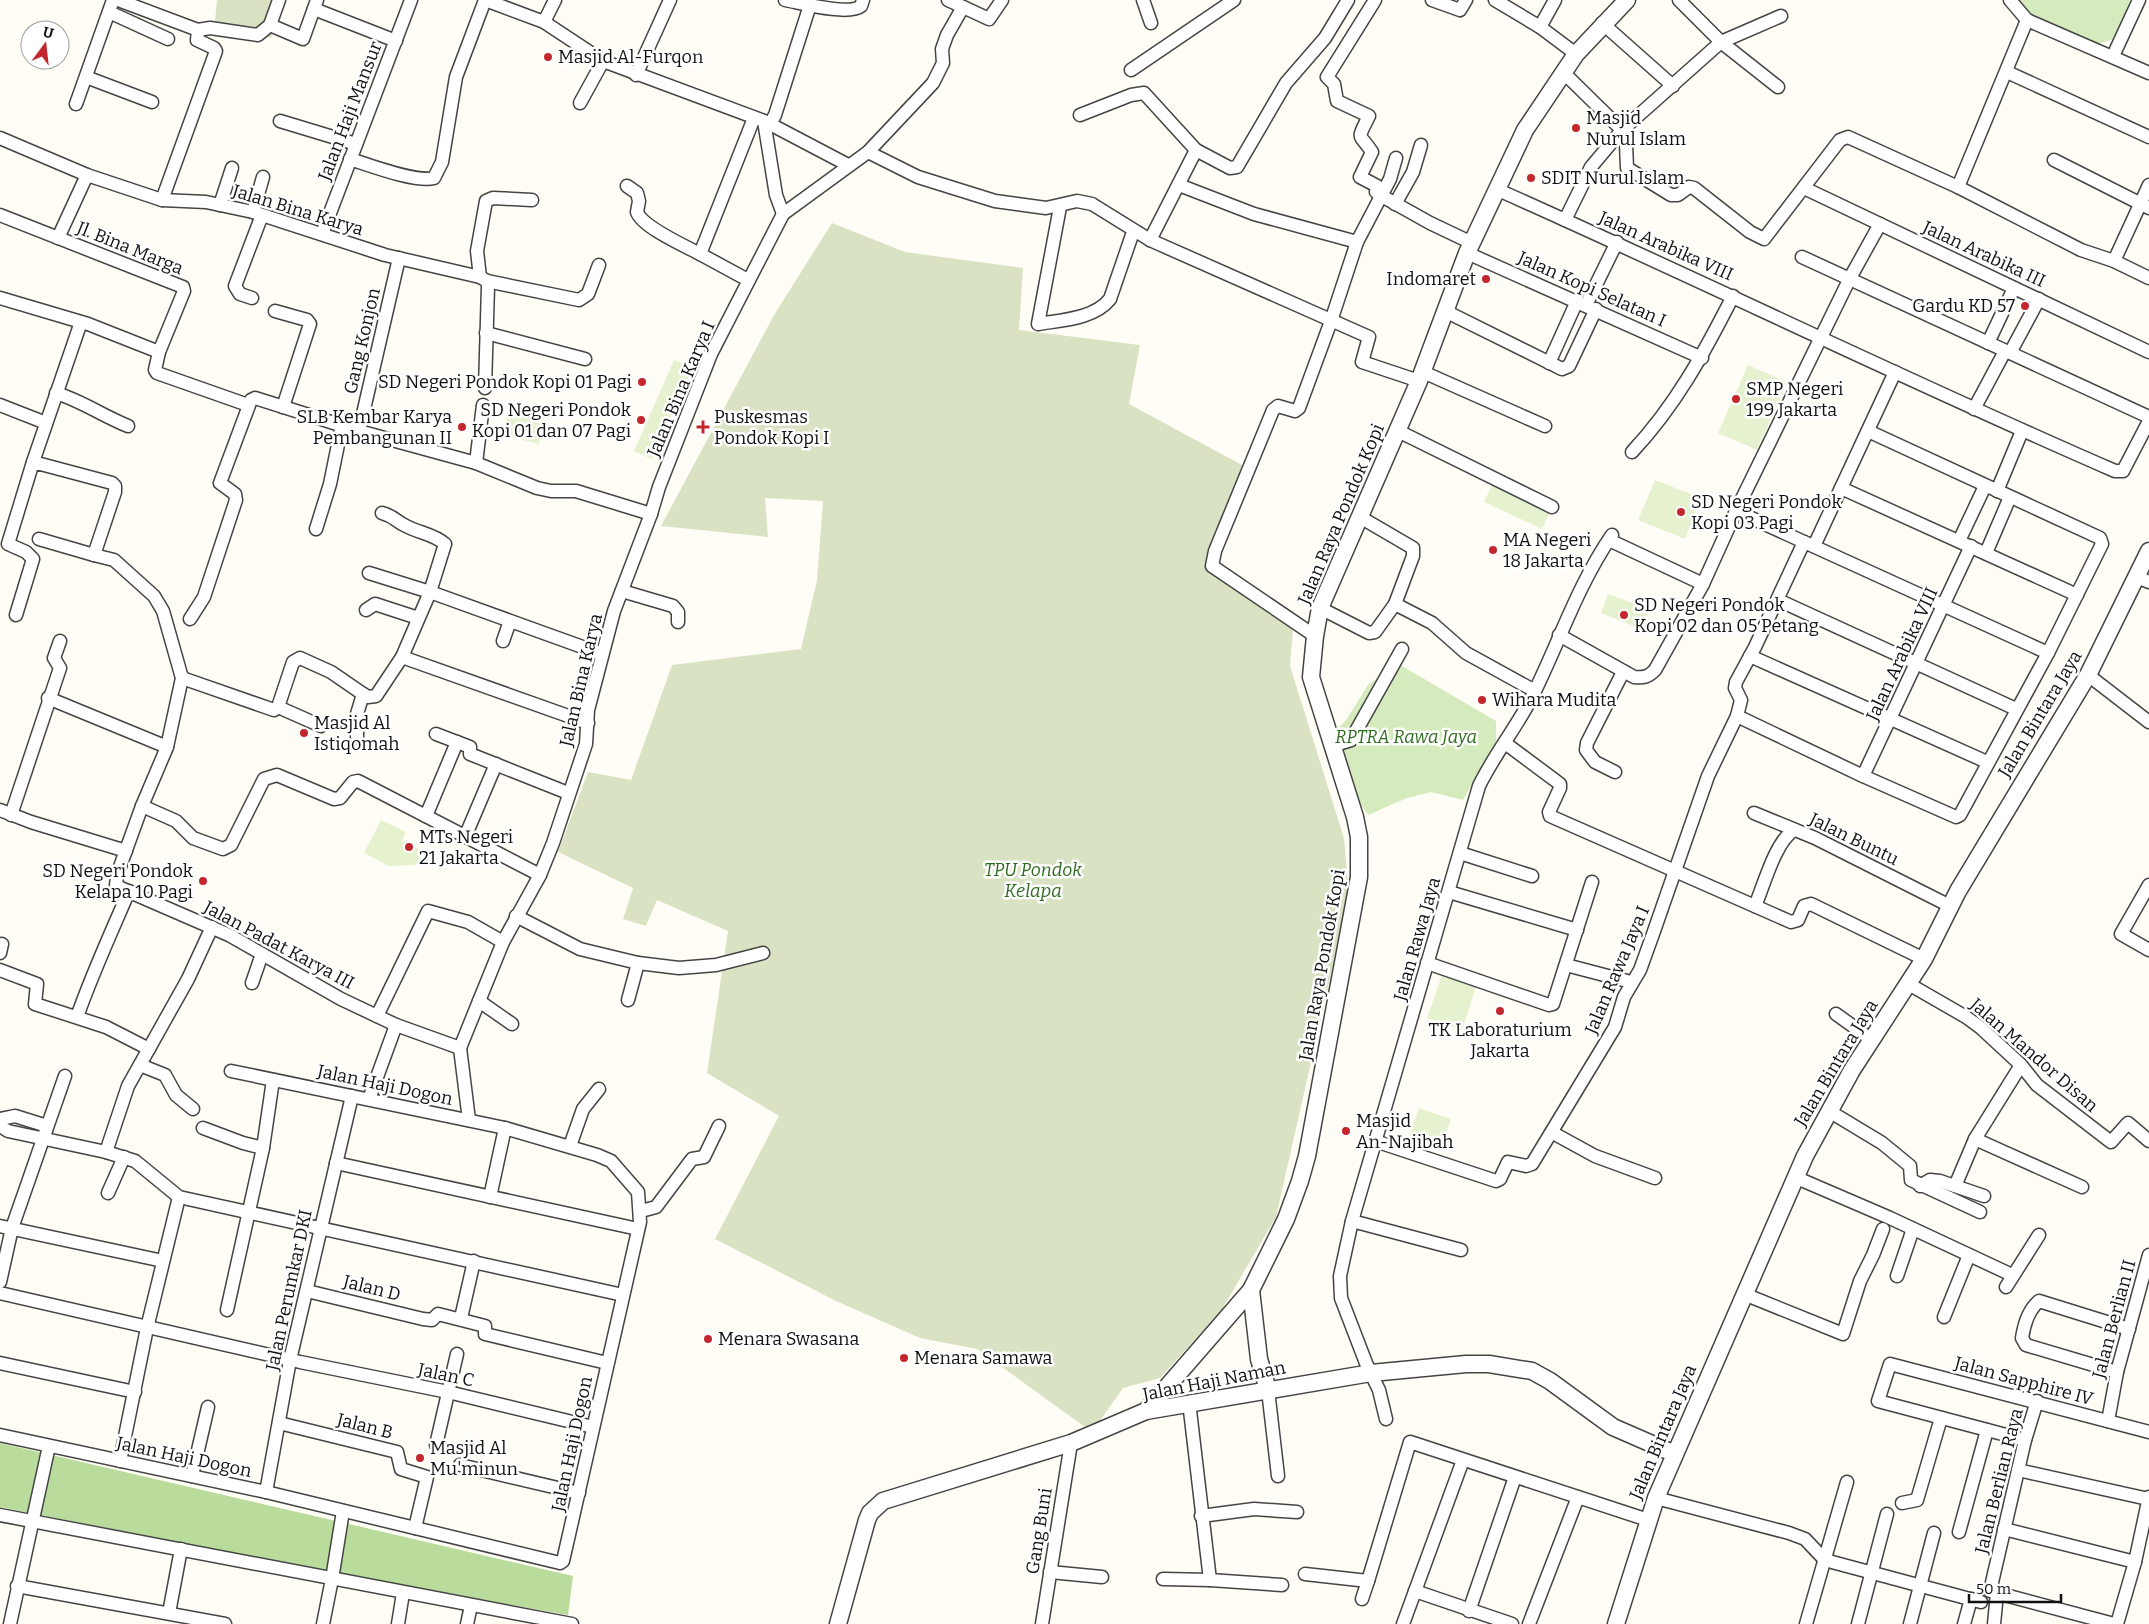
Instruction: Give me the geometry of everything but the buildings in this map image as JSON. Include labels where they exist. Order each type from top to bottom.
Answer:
[{"type":"street","points":[[118,0],[198,30],[210,28],[251,36],[261,34],[270,25],[279,0]]},
{"type":"street","name":"Jalan Haji Mansur","points":[[322,234],[411,0]]},
{"type":"street","points":[[350,159],[402,175],[434,178],[439,171],[443,155],[456,77],[485,0],[544,22],[603,61],[762,121],[848,165]]},
{"type":"street","points":[[544,22],[555,0]]},
{"type":"street","points":[[636,75],[670,0]]},
{"type":"street","points":[[785,0],[854,10],[860,7],[863,0]]},
{"type":"street","points":[[948,0],[989,19],[1002,0]]},
{"type":"street","points":[[1143,0],[1152,23]]},
{"type":"street","points":[[1131,70],[1234,0]]},
{"type":"street","points":[[1080,115],[1137,93],[1144,93],[1196,150],[1230,168],[1237,167],[1286,83],[1325,38],[1348,0]]},
{"type":"street","name":"Jalan Kopi Selatan I","points":[[1375,0],[1327,77],[1334,84],[1337,101],[1368,116],[1360,134],[1362,141],[1372,152],[1360,177],[1377,186],[1376,192],[1380,195],[1470,248],[1586,305],[1702,358]]},
{"type":"street","points":[[1432,0],[1460,10],[1466,0]]},
{"type":"street","points":[[1495,0],[1540,27],[1576,54]]},
{"type":"street","points":[[1540,27],[1555,0]]},
{"type":"street","name":"Jalan Raya Pondok Kopi","points":[[1146,1411],[1251,1290],[1286,1219],[1300,1181],[1357,900],[1359,877],[1358,837],[1350,795],[1332,746],[1311,677],[1320,608],[1421,377],[1470,248],[1525,130],[1576,54],[1602,23],[1626,0]]},
{"type":"street","points":[[1679,0],[1721,42],[1778,87]]},
{"type":"street","points":[[2010,0],[2027,20],[2149,73]]},
{"type":"street","points":[[2113,56],[2139,0]]},
{"type":"street","points":[[270,25],[303,40],[315,4],[396,41]]},
{"type":"street","points":[[700,254],[762,121],[779,102],[810,5]]},
{"type":"street","points":[[76,104],[111,6],[168,39]]},
{"type":"street","points":[[762,121],[776,196],[783,214],[868,152],[933,83],[943,63],[942,49],[946,35],[963,7]]},
{"type":"street","points":[[1565,220],[1591,167],[1622,130],[1721,42],[1781,16]]},
{"type":"street","points":[[1958,187],[2027,20]]},
{"type":"street","points":[[1602,23],[1673,86]]},
{"type":"street","points":[[162,200],[216,51],[214,48],[197,40],[198,30]]},
{"type":"street","points":[[580,103],[603,61]]},
{"type":"street","points":[[1564,72],[1622,130],[1627,149],[1625,163],[1630,170],[1672,195],[1678,196],[1689,187],[1694,188],[1757,236],[1804,188],[1844,137],[1853,138],[1958,187],[2068,244],[2114,261],[2149,278]]},
{"type":"street","points":[[2007,72],[2149,137]]},
{"type":"street","points":[[86,77],[152,102]]},
{"type":"street","points":[[280,120],[356,144]]},
{"type":"street","name":"Jalan Bina Karya","points":[[0,138],[87,175],[162,200],[220,205],[257,214],[399,258],[579,300],[588,294],[599,265]]},
{"type":"street","points":[[1395,204],[1413,172],[1421,145]]},
{"type":"street","points":[[1150,240],[1196,150]]},
{"type":"street","points":[[868,152],[918,177],[968,194],[1018,205],[1046,208],[1060,207],[1077,201],[1092,204],[1105,211],[1133,232],[1369,337],[1362,362],[1421,377],[1545,426]]},
{"type":"street","points":[[1315,636],[1212,566],[1214,551],[1276,406],[1294,411],[1299,409],[1332,320],[1357,242],[1390,179],[1396,158]]},
{"type":"street","points":[[2054,160],[2145,206]]},
{"type":"street","points":[[220,205],[232,168]]},
{"type":"street","points":[[58,238],[87,175]]},
{"type":"street","points":[[252,298],[240,294],[235,286],[257,214],[263,177]]},
{"type":"street","points":[[1179,185],[1264,217],[1357,242]]},
{"type":"street","points":[[628,186],[637,193],[639,201],[637,212],[642,220],[666,236],[748,280]]},
{"type":"street","points":[[2114,261],[2145,206],[2149,186]]},
{"type":"street","name":"Jalan Arabika III","points":[[1804,188],[2149,352]]},
{"type":"street","name":"Jalan Arabika VIII","points":[[1496,190],[1616,242],[1974,409],[2115,471],[2123,471],[2149,421]]},
{"type":"street","points":[[485,388],[486,333],[483,279],[477,246],[486,201],[493,198],[532,200]]},
{"type":"street","points":[[1060,207],[1038,324],[1094,312],[1104,307],[1110,299],[1133,232]]},
{"type":"street","name":"Jalan Bina Karya I","points":[[651,514],[659,487],[711,354],[783,214]]},
{"type":"street","name":"Jl. Bina Marga","points":[[0,215],[183,287],[184,291],[159,352]]},
{"type":"street","points":[[1559,635],[1623,672],[1642,678],[1649,676],[1655,670],[1703,584],[1736,511],[1820,338],[1880,224]]},
{"type":"street","points":[[1550,363],[1586,305],[1616,242]]},
{"type":"street","points":[[1802,257],[2149,417]]},
{"type":"street","name":"Gang Konjon","points":[[359,431],[399,258]]},
{"type":"street","points":[[1988,343],[2014,288]]},
{"type":"street","points":[[1632,452],[1659,424],[1702,358],[1733,296]]},
{"type":"street","points":[[0,298],[81,322],[159,352],[155,364],[157,373],[248,405]]},
{"type":"street","points":[[1974,409],[2039,299]]},
{"type":"street","points":[[1445,312],[1562,369],[1569,366],[1586,305]]},
{"type":"street","points":[[275,311],[307,320],[310,324],[283,407]]},
{"type":"street","points":[[16,615],[33,562],[26,552],[9,546],[4,536],[33,462],[81,322]]},
{"type":"street","points":[[486,333],[585,359]]},
{"type":"street","points":[[1868,431],[2100,538],[2102,544],[2048,652],[2016,708],[1960,815],[1956,817],[1863,776],[1737,716],[1740,700],[1735,685],[1778,600],[1842,488],[1868,431],[1895,372]]},
{"type":"street","points":[[56,393],[85,403],[102,416],[128,426]]},
{"type":"street","points":[[190,619],[204,597],[236,500],[235,494],[220,483],[248,405],[255,398],[359,431],[476,463],[537,488],[551,491],[576,491],[651,514]]},
{"type":"street","points":[[0,405],[46,423]]},
{"type":"street","points":[[476,463],[483,405]]},
{"type":"street","points":[[316,529],[330,484],[342,425]]},
{"type":"street","points":[[1398,431],[1552,507]]},
{"type":"street","points":[[1959,541],[2022,431]]},
{"type":"street","points":[[33,462],[112,483],[115,486],[94,555]]},
{"type":"street","points":[[1842,488],[2077,595]]},
{"type":"street","points":[[1986,553],[2010,497]]},
{"type":"street","points":[[1736,511],[2048,652]]},
{"type":"street","points":[[182,678],[274,710],[278,707],[292,662],[300,658],[344,680],[366,696],[376,696],[402,657],[430,592],[445,544],[405,526],[396,518],[382,513]]},
{"type":"street","name":"Jalan Bina Karya","points":[[460,1048],[502,942],[540,875],[586,744],[588,710],[602,654],[622,591],[651,514]]},
{"type":"street","points":[[1320,608],[1369,633],[1376,632],[1395,604],[1413,556],[1413,548],[1360,517]]},
{"type":"street","name":"Jalan Rawa Jaya","points":[[1386,1419],[1379,1390],[1341,1298],[1340,1276],[1352,1221],[1407,1040],[1427,963],[1479,786],[1535,691],[1584,580],[1610,538],[1703,584]]},
{"type":"street","points":[[39,539],[114,560],[154,596],[163,611],[182,678],[167,748],[142,806],[115,884],[129,891],[107,945],[95,964],[77,1017]]},
{"type":"street","name":"Jalan Arabika VIII","points":[[1863,776],[1971,546]]},
{"type":"street","name":"Jalan Bintara Jaya","points":[[1616,1624],[1656,1498],[1805,1156],[1872,1040],[1924,959],[1950,906],[2143,579],[2149,551]]},
{"type":"street","points":[[369,573],[430,592],[602,654]]},
{"type":"street","points":[[622,591],[673,606],[678,612],[678,622]]},
{"type":"street","points":[[1778,600],[2016,708]]},
{"type":"street","points":[[366,610],[376,604],[418,618]]},
{"type":"street","points":[[1395,604],[1432,623],[1466,653],[1535,691]]},
{"type":"street","points":[[503,641],[510,621]]},
{"type":"street","points":[[60,640],[54,658],[60,665],[60,668],[6,812],[126,851]]},
{"type":"street","points":[[1332,746],[1351,740],[1402,649]]},
{"type":"street","points":[[1750,656],[1987,762]]},
{"type":"street","points":[[402,657],[588,723]]},
{"type":"street","points":[[1615,772],[1595,762],[1586,750],[1587,743],[1623,672]]},
{"type":"street","points":[[2088,675],[2149,722]]},
{"type":"street","points":[[357,737],[357,714],[366,696]]},
{"type":"street","points":[[48,698],[167,748]]},
{"type":"street","points":[[278,707],[321,726]]},
{"type":"street","name":"Jalan Rawa Jaya I","points":[[1375,1141],[1496,1181],[1500,1179],[1508,1162],[1526,1166],[1532,1164],[1553,1133],[1615,1027],[1631,982],[1640,970],[1711,769],[1737,716]]},
{"type":"street","points":[[436,734],[470,747],[470,754],[568,793]]},
{"type":"street","points":[[426,816],[457,742]]},
{"type":"street","points":[[1505,743],[1560,784],[1549,812],[1550,816],[1794,922],[1798,920],[1804,906],[1811,904],[1924,959]]},
{"type":"street","points":[[466,837],[496,764]]},
{"type":"street","points":[[142,806],[176,821],[182,825],[188,836],[221,849],[231,846],[264,779],[273,774],[334,799],[340,798],[353,782],[358,781],[540,875]]},
{"type":"street","points":[[1754,813],[1794,830]]},
{"type":"street","name":"Jalan Buntu","points":[[1755,906],[1784,837],[1794,830],[1950,906]]},
{"type":"street","points":[[1460,853],[1532,876]]},
{"type":"street","points":[[1427,963],[1549,1005],[1554,1003],[1592,882]]},
{"type":"street","points":[[2149,885],[2121,934],[2149,950]]},
{"type":"street","name":"Jalan Padat Karya III","points":[[129,891],[212,927],[341,999],[396,1025],[460,1048]]},
{"type":"street","points":[[1449,892],[1577,930]]},
{"type":"street","points":[[377,1016],[429,910],[468,922],[502,942]]},
{"type":"street","points":[[516,916],[580,949],[638,963],[679,968],[716,965],[763,953]]},
{"type":"street","points":[[106,1152],[128,1086],[188,979],[212,927]]},
{"type":"street","points":[[252,983],[262,954]]},
{"type":"street","points":[[628,1000],[638,963]]},
{"type":"street","points":[[1566,966],[1631,982]]},
{"type":"street","points":[[0,970],[37,984],[35,1004],[106,1027],[149,1049]]},
{"type":"street","name":"Jalan Mandor Disan","points":[[1907,983],[1966,1017],[2021,1065],[2037,1085],[2111,1142],[2128,1122],[2149,1141]]},
{"type":"street","points":[[479,1001],[512,1024]]},
{"type":"street","points":[[1836,1014],[1872,1040]]},
{"type":"street","points":[[369,1100],[396,1025]]},
{"type":"street","points":[[460,1048],[469,1120]]},
{"type":"street","points":[[140,1065],[165,1075],[176,1095],[193,1108]]},
{"type":"street","points":[[1955,1186],[1974,1139],[2021,1065]]},
{"type":"street","name":"Jalan Haji Dogon","points":[[0,1436],[266,1492],[561,1562],[579,1493],[638,1229],[641,1211],[638,1192],[611,1161],[570,1146],[469,1120],[231,1071]]},
{"type":"street","points":[[0,1282],[6,1227],[43,1139],[65,1076]]},
{"type":"street","points":[[227,1310],[263,1148],[273,1080]]},
{"type":"street","points":[[570,1146],[583,1109],[599,1089]]},
{"type":"street","name":"Jalan Perumkar DKI","points":[[266,1492],[290,1360],[352,1096]]},
{"type":"street","points":[[1830,1111],[1882,1143],[1910,1166],[1911,1180],[1920,1186],[1980,1212]]},
{"type":"street","points":[[0,1120],[15,1116],[47,1126]]},
{"type":"street","points":[[0,1126],[8,1131],[124,1157],[140,1164],[179,1197],[249,1210],[320,1228],[623,1295]]},
{"type":"street","points":[[641,1211],[656,1207],[692,1158],[704,1157],[719,1126]]},
{"type":"street","points":[[202,1128],[243,1144],[263,1148]]},
{"type":"street","points":[[490,1197],[505,1128]]},
{"type":"street","points":[[1553,1133],[1595,1156],[1655,1178]]},
{"type":"street","points":[[1974,1139],[2082,1187]]},
{"type":"street","points":[[108,1193],[124,1157]]},
{"type":"street","points":[[336,1163],[638,1229]]},
{"type":"street","points":[[1797,1178],[2012,1275]]},
{"type":"street","points":[[1920,1186],[1930,1180],[1940,1181],[1984,1196]]},
{"type":"street","points":[[120,1461],[148,1328],[179,1197]]},
{"type":"street","points":[[1352,1221],[1461,1250]]},
{"type":"street","points":[[6,1227],[163,1261]]},
{"type":"street","points":[[1744,1294],[1843,1334],[1860,1281],[1873,1256],[1883,1229]]},
{"type":"street","points":[[1897,1276],[1913,1229]]},
{"type":"street","points":[[2006,1287],[2039,1235]]},
{"type":"street","points":[[1944,1317],[1969,1255]]},
{"type":"street","name":"Jalan Berlian II","points":[[2108,1421],[2117,1372],[2149,1258]]},
{"type":"street","points":[[474,1261],[461,1318],[485,1326],[485,1334],[607,1363]]},
{"type":"street","points":[[1251,1290],[1260,1359],[1268,1390],[1278,1476]]},
{"type":"street","name":"Jalan D","points":[[306,1291],[428,1320],[432,1320],[438,1314],[461,1318]]},
{"type":"street","name":"Jalan C","points":[[0,1293],[290,1360],[448,1392],[593,1427]]},
{"type":"street","points":[[2117,1372],[2026,1346],[2022,1338],[2025,1323],[2033,1305],[2038,1301],[2129,1329]]},
{"type":"street","points":[[436,1445],[457,1354]]},
{"type":"street","points":[[0,1363],[135,1392]]},
{"type":"street","name":"Jalan Haji Naman","points":[[838,1624],[867,1520],[870,1513],[883,1500],[1071,1443],[1146,1411],[1189,1402],[1371,1373],[1466,1364],[1489,1364],[1522,1368],[1550,1380],[1614,1426],[1675,1454]]},
{"type":"street","name":"Jalan Sapphire IV","points":[[1941,1418],[1878,1401],[1890,1364],[2037,1401],[2149,1432]]},
{"type":"street","name":"Jalan Berlian Raya","points":[[1994,1624],[1997,1594],[1990,1591],[2025,1440],[2037,1401]]},
{"type":"street","points":[[1189,1402],[1210,1580]]},
{"type":"street","points":[[192,1476],[208,1407]]},
{"type":"street","points":[[1902,1503],[1914,1502],[1917,1498],[1941,1418],[2025,1440]]},
{"type":"street","name":"Jalan B","points":[[280,1423],[397,1452],[401,1469],[427,1477],[415,1528]]},
{"type":"street","points":[[1959,1532],[1987,1430]]},
{"type":"street","points":[[1362,1599],[1410,1442],[1648,1520]]},
{"type":"street","name":"Gang Buni","points":[[1042,1624],[1071,1443]]},
{"type":"street","points":[[10,1624],[49,1446]]},
{"type":"street","points":[[1403,1624],[1463,1460]]},
{"type":"street","points":[[460,1465],[579,1493]]},
{"type":"street","points":[[1997,1594],[2115,1624],[2135,1562],[2149,1498],[2018,1470]]},
{"type":"street","points":[[1469,1611],[1514,1476]]},
{"type":"street","points":[[1806,1624],[1826,1560],[1846,1482]]},
{"type":"street","points":[[1529,1624],[1578,1497]]},
{"type":"street","points":[[1656,1498],[1789,1532],[1804,1540],[1826,1560],[1976,1600],[1964,1624]]},
{"type":"street","points":[[1201,1516],[1254,1509],[1298,1512]]},
{"type":"street","points":[[322,1624],[332,1579],[343,1511]]},
{"type":"street","points":[[1858,1624],[1888,1514]]},
{"type":"street","points":[[0,1515],[572,1624]]},
{"type":"street","points":[[2004,1529],[2135,1562]]},
{"type":"street","points":[[1910,1624],[1934,1532]]},
{"type":"street","points":[[169,1613],[180,1549]]},
{"type":"street","points":[[1050,1572],[1102,1577]]},
{"type":"street","points":[[1305,1574],[1368,1581]]},
{"type":"street","points":[[1163,1578],[1282,1585]]},
{"type":"street","points":[[17,1586],[225,1624]]},
{"type":"street","points":[[1415,1591],[1469,1611],[1512,1624]]},
{"type":"street","points":[[398,1624],[403,1593]]},
{"type":"street","points":[[467,1624],[471,1606]]},
{"type":"green space","points":[[217,0],[285,0],[271,38],[245,28],[215,21]]},
{"type":"green space","points":[[2017,0],[2130,0],[2117,38],[2094,45],[2042,25],[2031,13],[2020,7]]},
{"type":"green space","name":"TPU Pondok Kelapa","points":[[832,223],[905,252],[1023,268],[1019,330],[1140,345],[1129,404],[1242,465],[1207,559],[1294,615],[1290,666],[1344,838],[1349,894],[1276,1217],[1221,1311],[1160,1378],[1123,1388],[1092,1432],[977,1349],[920,1338],[836,1301],[715,1239],[779,1116],[707,1073],[728,931],[657,900],[646,926],[623,919],[633,888],[558,852],[588,772],[631,780],[672,665],[801,649],[817,580],[823,501],[765,498],[768,537],[661,526],[774,315]]},
{"type":"green space","points":[[674,360],[693,368],[652,459],[634,451]]},
{"type":"green space","points":[[1748,365],[1787,382],[1757,450],[1718,433]]},
{"type":"green space","points":[[509,406],[545,414],[539,444],[503,435]]},
{"type":"green space","points":[[1655,480],[1701,498],[1685,539],[1638,520]]},
{"type":"green space","points":[[1492,485],[1550,512],[1542,529],[1484,502]]},
{"type":"green space","points":[[1608,594],[1649,609],[1641,629],[1601,613]]},
{"type":"green space","name":"RPTRA Rawa Jaya","points":[[1397,663],[1496,721],[1496,743],[1463,800],[1431,792],[1407,798],[1368,815],[1322,746],[1346,720],[1368,685]]},
{"type":"green space","points":[[381,820],[406,832],[402,841],[423,851],[416,865],[389,866],[364,853]]},
{"type":"green space","points":[[1442,975],[1476,987],[1462,1030],[1427,1018]]},
{"type":"green space","points":[[1419,1108],[1451,1119],[1440,1150],[1408,1139]]},
{"type":"green space","points":[[0,1443],[573,1576],[568,1615],[330,1572],[0,1507]]},
{"type":"place","name":"Masjid Al-Furqon","points":[[548,57]]},
{"type":"place","name":"Masjid Nurul Islam","points":[[1576,128]]},
{"type":"place","name":"SDIT Nurul Islam","points":[[1531,178]]},
{"type":"place","name":"Indomaret","points":[[1486,279]]},
{"type":"place","name":"Gardu KD 57","points":[[2025,306]]},
{"type":"place","name":"SD Negeri Pondok Kopi 01 Pagi","points":[[642,382]]},
{"type":"place","name":"SMP Negeri 199 Jakarta","points":[[1736,399]]},
{"type":"place","name":"SD Negeri Pondok Kopi 01 dan 07 Pagi","points":[[641,420]]},
{"type":"place","name":"SLB Kembar Karya Pembangunan II","points":[[462,427]]},
{"type":"place","name":"Puskesmas Pondok Kopi I","points":[[703,427]]},
{"type":"place","name":"SD Negeri Pondok Kopi 03 Pagi","points":[[1681,512]]},
{"type":"place","name":"MA Negeri 18 Jakarta","points":[[1493,550]]},
{"type":"place","name":"SD Negeri Pondok Kopi 02 dan 05 Petang","points":[[1624,615]]},
{"type":"place","name":"Wihara Mudita","points":[[1482,700]]},
{"type":"place","name":"Masjid Al Istiqomah","points":[[304,733]]},
{"type":"place","name":"MTs Negeri 21 Jakarta","points":[[409,847]]},
{"type":"place","name":"SD Negeri Pondok Kelapa 10 Pagi","points":[[203,881]]},
{"type":"place","name":"TK Laboraturium Jakarta","points":[[1500,1011]]},
{"type":"place","name":"Masjid An-Najibah","points":[[1346,1131]]},
{"type":"place","name":"Menara Swasana","points":[[708,1339]]},
{"type":"place","name":"Menara Samawa","points":[[904,1358]]},
{"type":"place","name":"Masjid Al Mu'minun","points":[[420,1458]]}]
